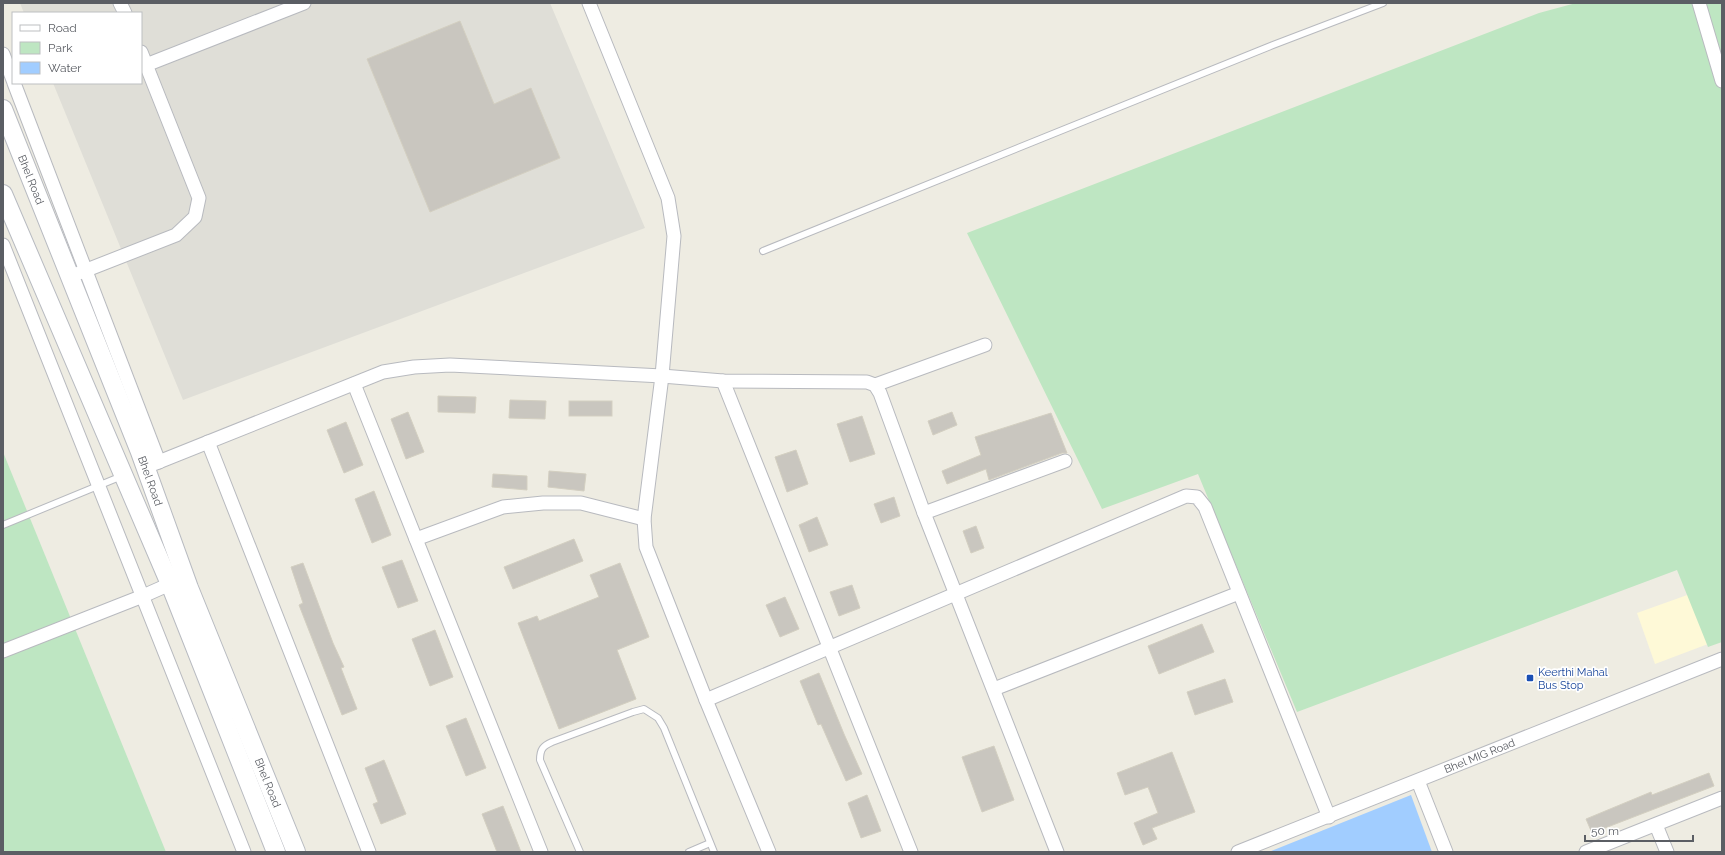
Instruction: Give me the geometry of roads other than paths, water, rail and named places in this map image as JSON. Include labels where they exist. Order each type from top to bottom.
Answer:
[{"type":"street","points":[[120,3],[124,12]]},
{"type":"street","points":[[146,65],[304,3]]},
{"type":"street","points":[[589,3],[668,198],[674,236],[662,376],[644,519],[646,547],[706,700],[769,852]]},
{"type":"street","points":[[1699,3],[1722,81]]},
{"type":"street","points":[[3,54],[12,77]]},
{"type":"street","points":[[69,276],[176,235],[194,217],[199,198],[142,55]]},
{"type":"street","points":[[14,84],[86,270],[152,465],[383,372],[414,367],[450,365],[662,376],[723,381],[867,382],[875,385],[880,393],[955,594],[994,689],[1057,852]]},
{"type":"street","name":"Bhel Road","points":[[3,109],[69,276],[152,465],[189,588],[296,852]]},
{"type":"street","name":"Bhel Road","points":[[3,194],[170,584],[276,852]]},
{"type":"street","points":[[3,245],[244,852]]},
{"type":"street","points":[[875,385],[985,345]]},
{"type":"street","points":[[723,381],[828,649],[911,852]]},
{"type":"street","points":[[354,384],[541,852]]},
{"type":"street","points":[[208,442],[369,852]]},
{"type":"street","points":[[924,513],[1065,461]]},
{"type":"street","points":[[706,700],[1186,496],[1196,498],[1205,507],[1329,817]]},
{"type":"street","points":[[416,539],[502,507],[543,503],[581,503],[644,519]]},
{"type":"street","points":[[3,651],[170,584]]},
{"type":"street","points":[[994,689],[1239,593]]},
{"type":"street","name":"Bhel MIG Road","points":[[1238,852],[1722,659]]},
{"type":"street","points":[[1418,781],[1446,852]]},
{"type":"street","points":[[1586,852],[1722,798]]},
{"type":"street","points":[[1656,825],[1667,852]]},
{"type":"lane","points":[[763,251],[1273,45],[1382,3]]},
{"type":"lane","points":[[3,525],[124,475]]},
{"type":"lane","points":[[580,852],[540,760],[540,752],[544,746],[552,742],[644,709],[658,718],[664,728],[714,852]]},
{"type":"lane","points":[[689,852],[710,843]]},
{"type":"water","points":[[1411,795],[1432,852],[1269,852]]},
{"type":"place","name":"Keerthi Mahal Bus Stop","points":[[1530,678]]}]
